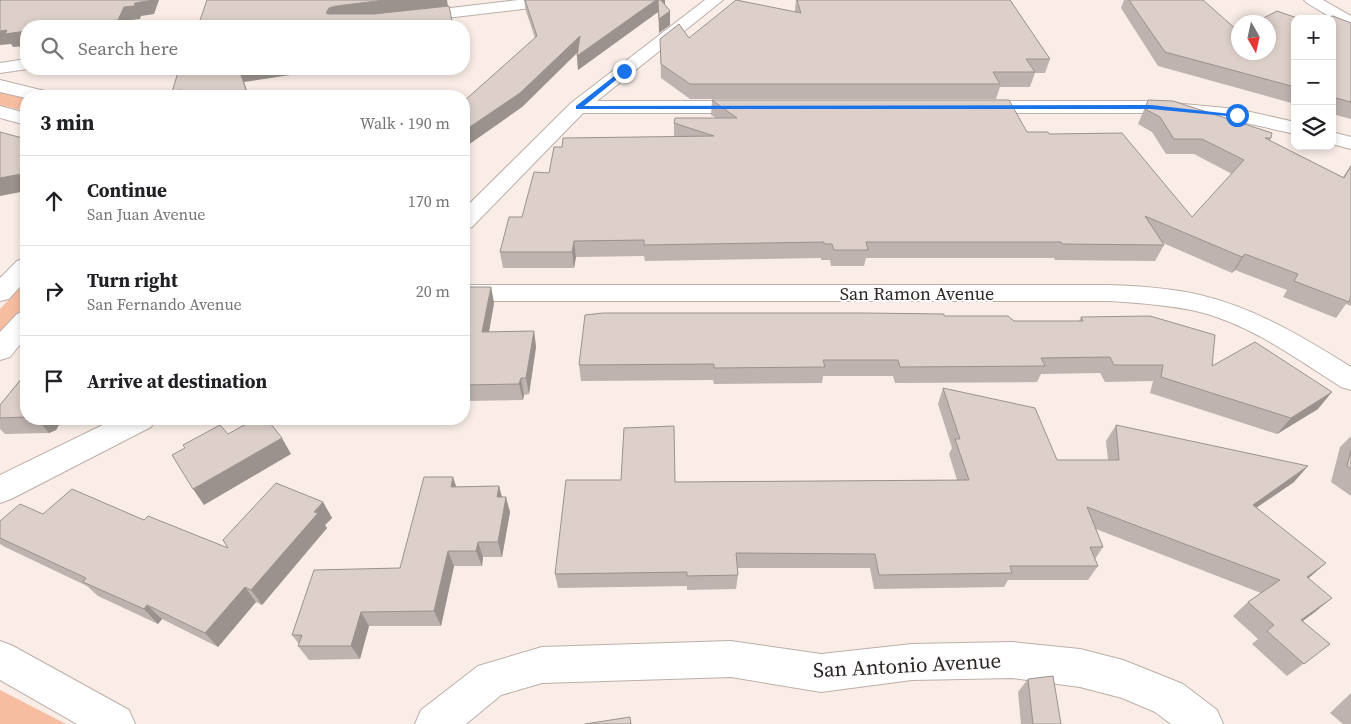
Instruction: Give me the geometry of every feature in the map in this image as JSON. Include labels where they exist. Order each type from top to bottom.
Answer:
[{"type":"street","points":[[390,20],[557,0]]},
{"type":"street","points":[[470,216],[578,107],[715,0]]},
{"type":"street","points":[[1312,0],[1351,24]]},
{"type":"street","points":[[0,68],[20,65]]},
{"type":"street","points":[[0,86],[20,91]]},
{"type":"street","points":[[578,107],[764,108]]},
{"type":"street","points":[[962,107],[1151,107],[1237,115],[1291,127]]},
{"type":"street","points":[[0,112],[20,117]]},
{"type":"street","points":[[1336,139],[1351,143]]},
{"type":"street","points":[[0,293],[20,272]]},
{"type":"street","name":"San Ramon Avenue","points":[[470,293],[1109,293],[1167,297],[1212,307],[1252,324],[1312,355],[1351,380]]},
{"type":"street","points":[[0,350],[20,327]]},
{"type":"street","points":[[0,490],[129,425]]},
{"type":"street","points":[[0,659],[115,724]]},
{"type":"street","name":"San Antonio Avenue","points":[[435,724],[491,679],[542,665],[731,659],[821,673],[912,662],[1002,660],[1080,668],[1123,679],[1169,698],[1203,724]]},
{"type":"shaded area","points":[[0,92],[20,97],[20,110],[0,105]]},
{"type":"shaded area","points":[[20,287],[20,316],[0,339],[0,309]]},
{"type":"shaded area","points":[[0,690],[66,724],[0,724]]},
{"type":"building","points":[[149,0],[135,3],[134,6],[124,7],[118,20],[20,20],[20,32],[5,34],[7,30],[0,31],[0,1]]},
{"type":"building","points":[[207,0],[385,0],[336,6],[329,8],[326,13],[374,14],[449,6],[452,20],[200,20]]},
{"type":"building","points":[[525,0],[656,0],[577,56],[580,36],[520,93],[470,127],[470,96],[537,36]]},
{"type":"building","points":[[658,0],[661,0],[670,11],[659,19]]},
{"type":"building","points":[[736,0],[801,13],[797,0],[1010,0],[1050,59],[1026,59],[1035,72],[993,72],[1000,84],[690,84],[661,64],[660,39],[679,24],[689,38]]},
{"type":"building","points":[[1129,0],[1203,0],[1231,25],[1231,60],[1276,60],[1276,15],[1269,15],[1277,11],[1291,16],[1291,86],[1165,52]]},
{"type":"building","points":[[1336,17],[1351,23],[1351,102],[1336,98]]},
{"type":"building","points":[[177,75],[241,75],[246,90],[181,90],[173,90]]},
{"type":"building","points":[[712,100],[1009,100],[1027,132],[1048,132],[1049,134],[1122,133],[1192,217],[1244,160],[1202,139],[1174,139],[1160,117],[1145,109],[1148,100],[1173,101],[1272,133],[1271,138],[1265,138],[1344,178],[1351,166],[1351,296],[1349,302],[1294,281],[1298,274],[1245,254],[1242,257],[1145,216],[1164,245],[1062,244],[1061,242],[866,242],[868,250],[834,250],[832,244],[824,244],[824,242],[644,245],[644,240],[574,241],[572,252],[500,252],[509,217],[522,217],[534,172],[549,173],[554,147],[562,147],[563,138],[714,136],[674,123],[675,118],[737,118]]},
{"type":"building","points":[[0,132],[20,137],[20,174],[0,178]]},
{"type":"building","points":[[470,287],[491,287],[482,332],[534,331],[526,378],[521,378],[519,384],[470,385]]},
{"type":"building","points":[[603,313],[944,314],[944,316],[1008,316],[1014,321],[1083,321],[1081,317],[1150,316],[1215,335],[1212,366],[1255,342],[1332,392],[1291,418],[1161,377],[1163,365],[1114,365],[1110,357],[1041,358],[1045,366],[900,367],[898,360],[823,360],[825,367],[714,368],[714,364],[579,365],[585,315]]},
{"type":"building","points":[[20,380],[20,417],[0,418],[0,405]]},
{"type":"building","points":[[943,388],[1035,408],[1057,460],[1119,460],[1116,425],[1308,466],[1253,505],[1326,563],[1307,577],[1332,598],[1301,620],[1330,644],[1304,664],[1267,631],[1274,625],[1248,602],[1280,580],[1087,507],[1103,547],[1090,547],[1098,566],[1010,566],[1012,573],[879,575],[875,554],[736,553],[738,575],[687,576],[687,572],[555,574],[566,480],[621,480],[624,428],[674,426],[675,482],[969,480],[955,439],[960,439]]},
{"type":"building","points":[[220,425],[228,434],[244,425],[272,425],[282,438],[193,489],[172,455],[185,448],[183,445]]},
{"type":"building","points":[[1351,450],[1351,469],[1347,466]]},
{"type":"building","points":[[424,477],[453,477],[451,487],[499,486],[497,497],[506,497],[498,542],[478,542],[476,551],[448,551],[434,611],[361,612],[351,646],[298,646],[302,635],[292,635],[314,570],[400,568]]},
{"type":"building","points":[[276,483],[323,502],[314,512],[318,513],[251,590],[245,587],[205,633],[147,605],[144,609],[83,582],[86,578],[0,538],[0,521],[20,504],[43,514],[72,489],[144,520],[148,516],[228,548],[223,540]]},
{"type":"building","points":[[1053,676],[1061,724],[1033,724],[1028,679]]},
{"type":"building","points":[[630,717],[631,724],[585,724]]},
{"type":"route","points":[[624,71],[578,107],[1151,107],[1237,115]]}]
